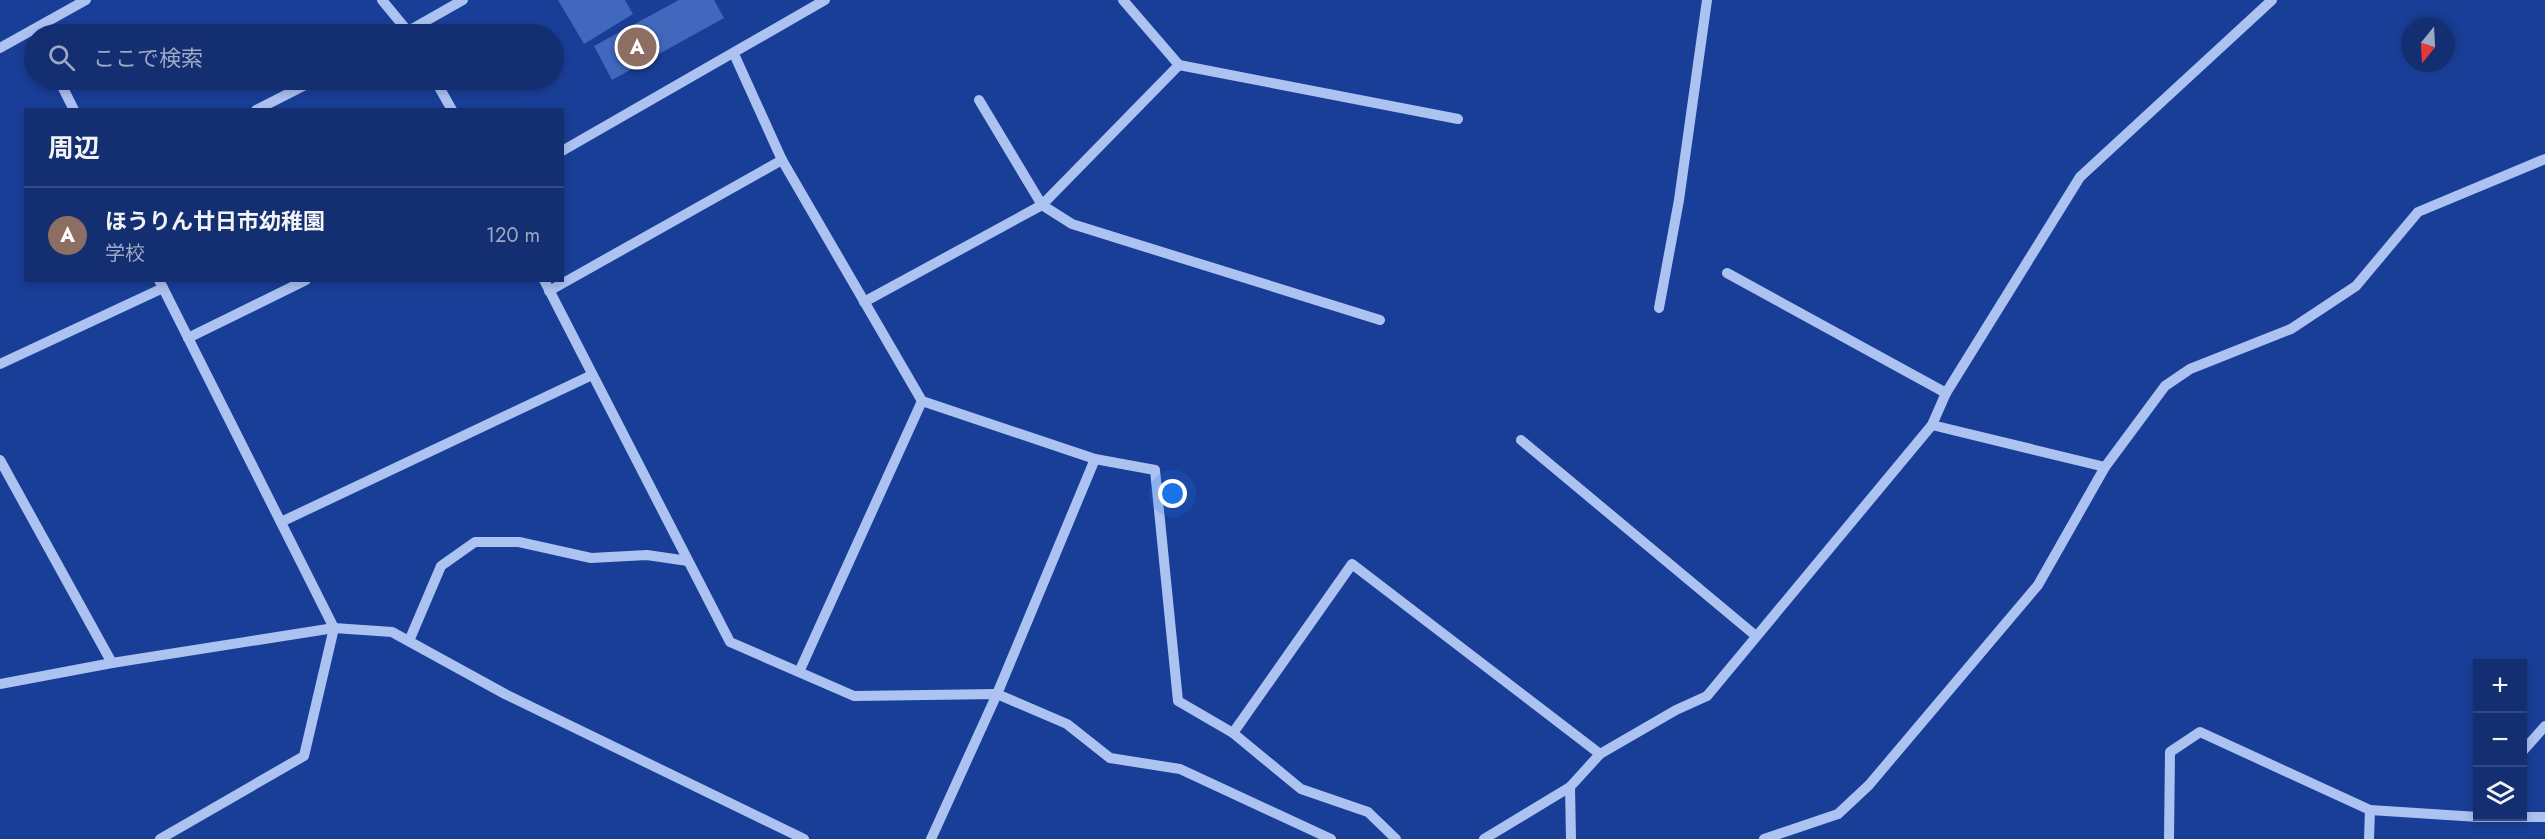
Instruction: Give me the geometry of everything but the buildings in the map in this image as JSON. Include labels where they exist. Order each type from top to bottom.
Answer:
[{"type":"street","points":[[47,24],[86,0]]},
{"type":"street","points":[[382,0],[400,24]]},
{"type":"street","points":[[423,24],[463,0]]},
{"type":"street","points":[[564,150],[825,0]]},
{"type":"street","points":[[1123,0],[1179,65],[1458,119]]},
{"type":"street","points":[[1659,308],[1679,200],[1707,0]]},
{"type":"street","points":[[1484,839],[1570,787],[1600,754],[1676,710],[1707,696],[1932,425],[1946,393],[2080,177],[2272,0]]},
{"type":"street","points":[[0,48],[24,37]]},
{"type":"street","points":[[734,54],[782,160],[922,401],[1095,459],[1155,470],[1178,701],[1233,733],[1301,789],[1368,812],[1396,839]]},
{"type":"street","points":[[864,302],[1041,205],[1179,65]]},
{"type":"street","points":[[63,90],[73,108]]},
{"type":"street","points":[[260,108],[295,90]]},
{"type":"street","points":[[441,90],[451,108]]},
{"type":"street","points":[[980,100],[1041,205],[1072,224],[1380,320]]},
{"type":"street","points":[[1764,839],[1838,814],[1869,785],[2038,585],[2105,467],[2165,386],[2190,369],[2291,329],[2356,286],[2418,212],[2545,159]]},
{"type":"street","points":[[564,276],[782,160]]},
{"type":"street","points":[[1727,273],[1946,393]]},
{"type":"street","points":[[188,338],[302,282]]},
{"type":"street","points":[[0,364],[161,284],[334,628],[304,756],[160,839]]},
{"type":"street","points":[[546,286],[730,642],[854,696],[997,694],[1067,724],[1110,758],[1180,768],[1331,839]]},
{"type":"street","points":[[281,522],[592,375]]},
{"type":"street","points":[[799,672],[922,401]]},
{"type":"street","points":[[1932,425],[2105,467]]},
{"type":"street","points":[[1521,440],[1756,636]]},
{"type":"street","points":[[931,839],[997,694],[1095,459]]},
{"type":"street","points":[[0,460],[112,663]]},
{"type":"street","points":[[409,641],[441,566],[475,542],[519,542],[591,558],[647,555],[688,561]]},
{"type":"street","points":[[1233,733],[1352,564],[1600,754]]},
{"type":"street","points":[[0,684],[112,663],[334,628],[392,632],[505,694],[804,839]]},
{"type":"street","points":[[2527,747],[2545,726]]},
{"type":"street","points":[[2169,839],[2170,752],[2200,732],[2370,810],[2473,817]]},
{"type":"street","points":[[1570,787],[1572,839]]},
{"type":"street","points":[[2369,839],[2370,810]]},
{"type":"street","points":[[2527,817],[2545,817]]},
{"type":"place","name":"ほうりん廿日市幼稚園","points":[[637,47]]}]
